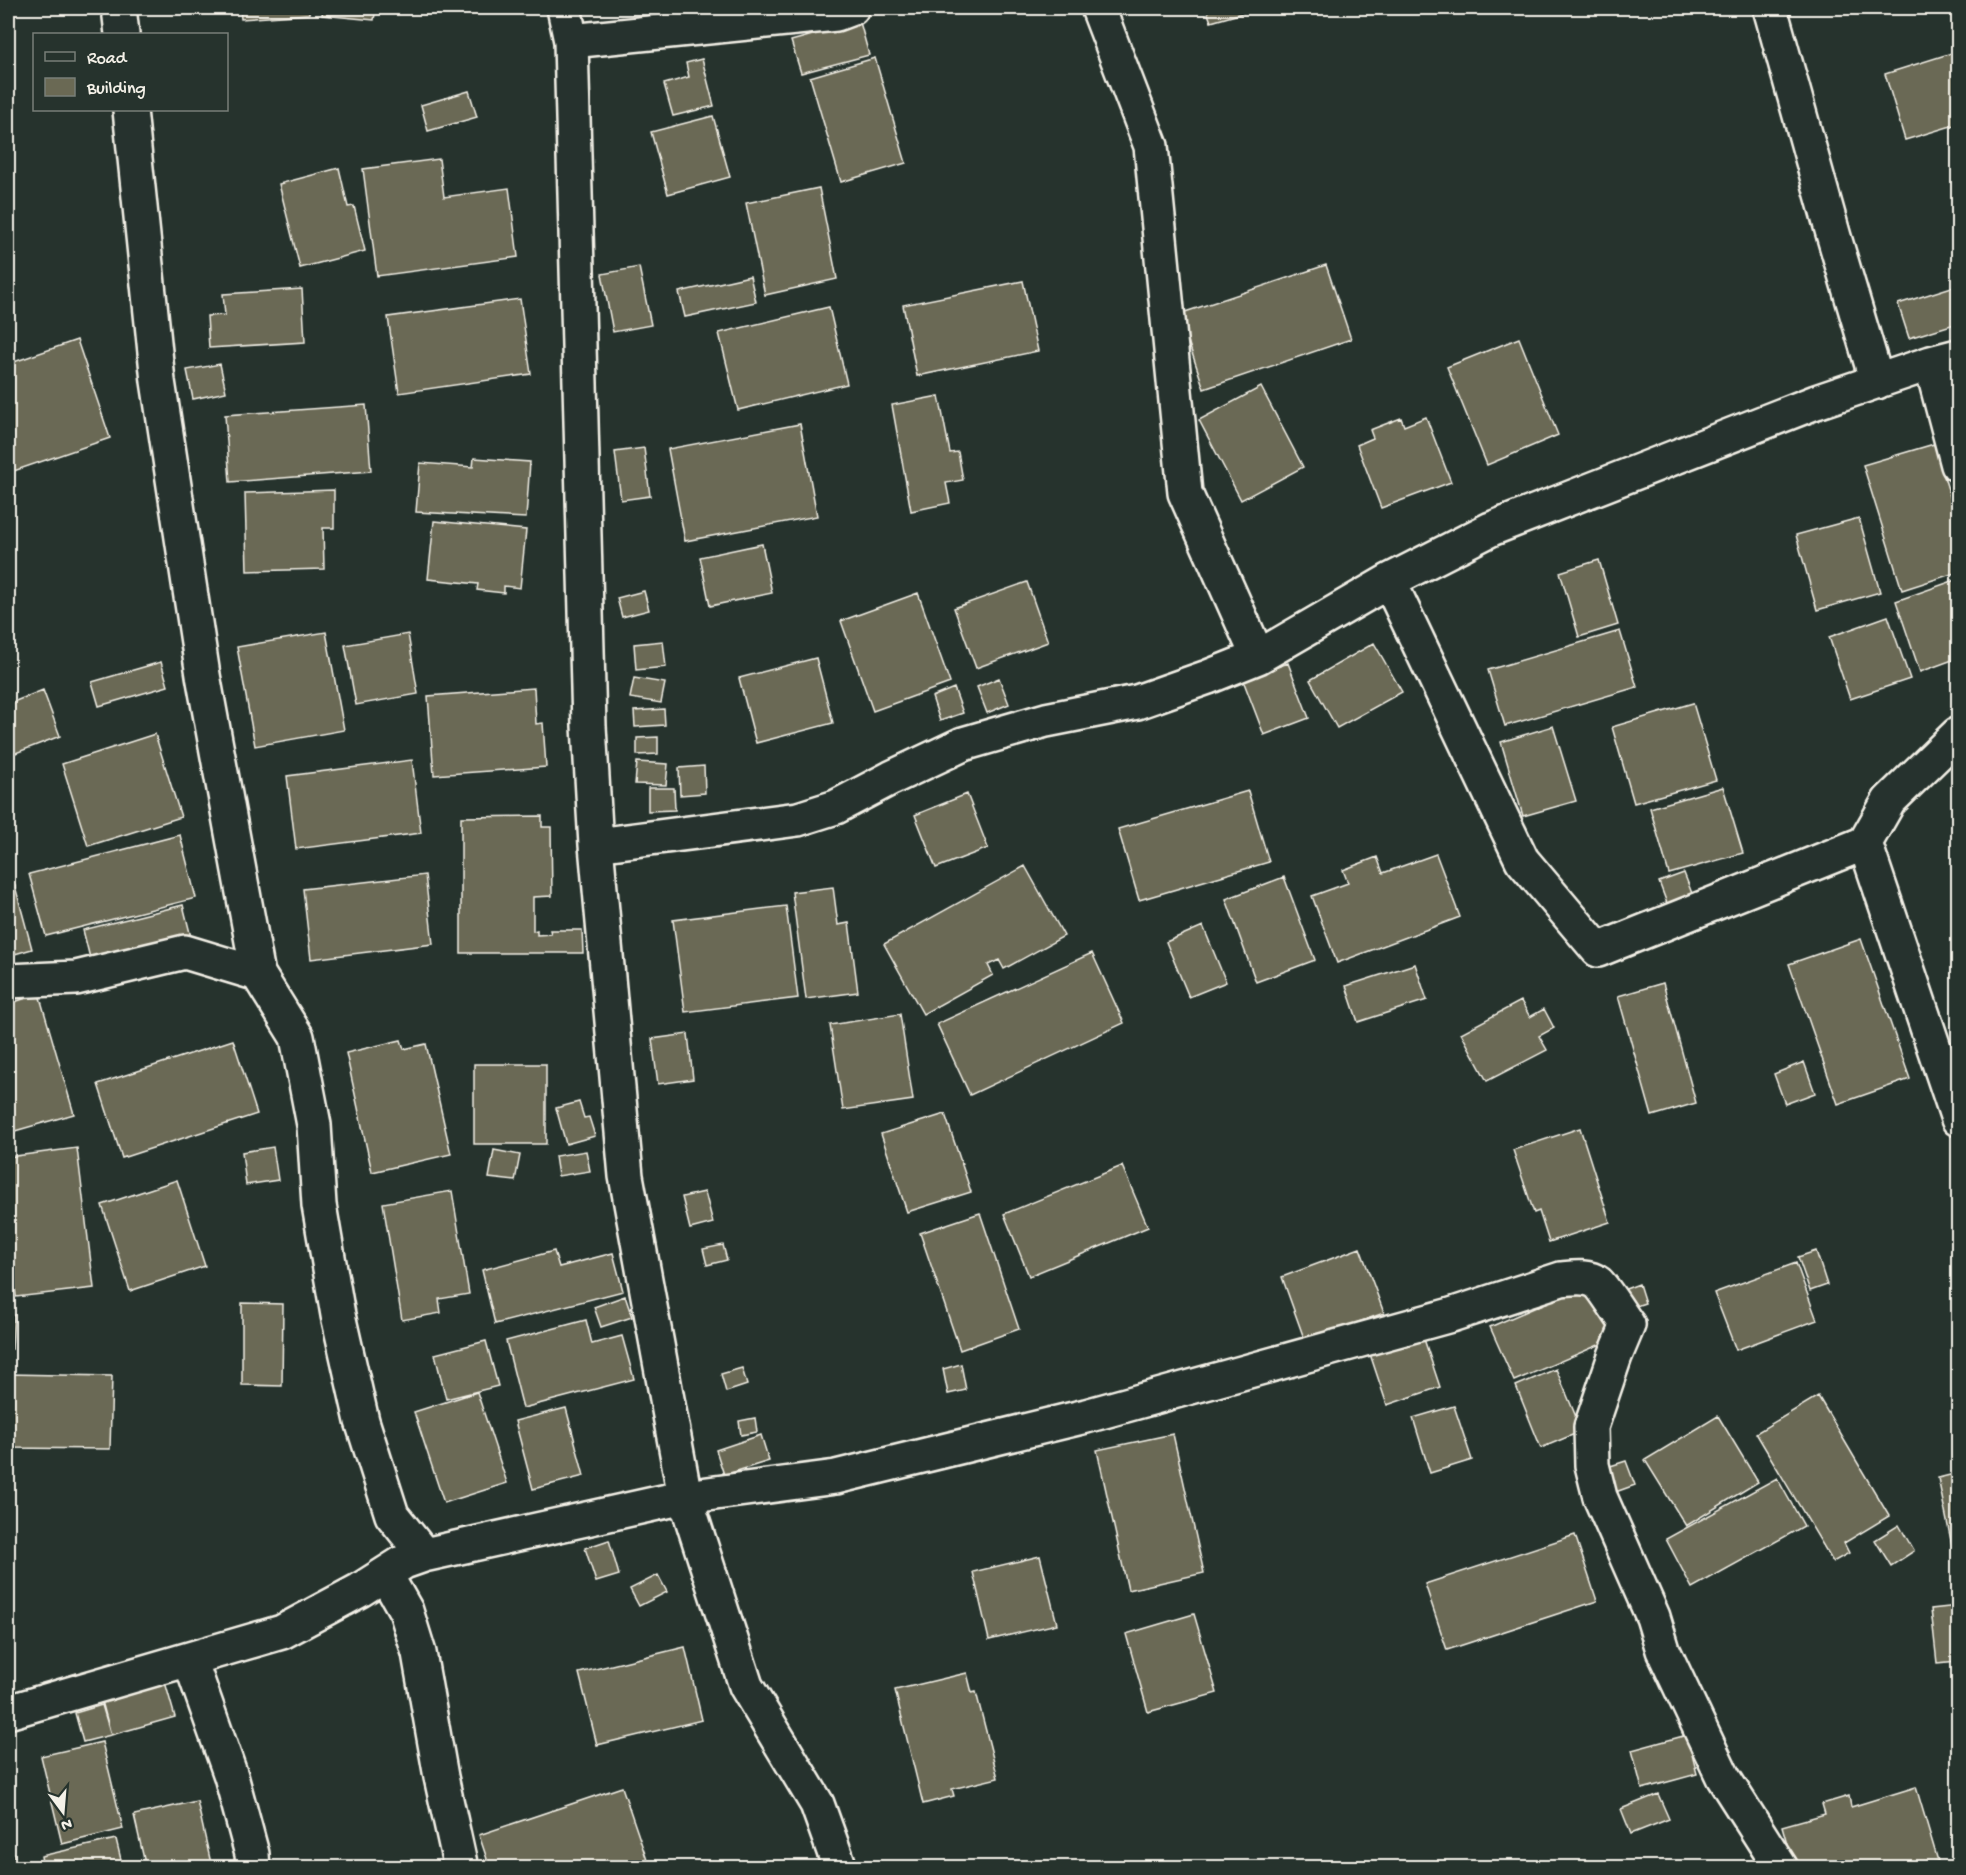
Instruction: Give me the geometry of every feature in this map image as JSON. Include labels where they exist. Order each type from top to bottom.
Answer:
[{"type":"street","points":[[119,8],[122,33]]},
{"type":"street","points":[[564,8],[571,41],[589,726],[596,845],[626,1176],[685,1497],[746,1686],[817,1804],[840,1868]]},
{"type":"street","points":[[571,41],[836,14],[852,8]]},
{"type":"street","points":[[1098,8],[1151,147],[1185,493],[1258,657]]},
{"type":"street","points":[[1770,8],[1877,382]]},
{"type":"street","points":[[130,111],[158,381],[202,675],[258,974],[297,1037],[314,1125],[319,1205],[338,1315],[362,1421],[392,1515],[424,1555]]},
{"type":"street","points":[[596,845],[798,819],[836,807],[963,744],[1046,720],[1137,702],[1258,657],[1389,581],[1491,530],[1816,402],[1945,360],[1959,465]]},
{"type":"street","points":[[1389,581],[1522,860],[1598,950],[1865,843],[1889,801],[1959,734]]},
{"type":"street","points":[[1865,843],[1959,1119]]},
{"type":"street","points":[[8,981],[75,978],[186,952],[258,974]]},
{"type":"street","points":[[8,1712],[282,1632],[360,1590],[404,1562],[424,1555],[685,1497],[836,1477],[1086,1416],[1451,1315],[1561,1279],[1588,1279],[1598,1283],[1628,1325],[1591,1428],[1592,1465],[1600,1497],[1653,1617],[1663,1650],[1723,1777],[1780,1868]]},
{"type":"street","points":[[385,1574],[406,1611],[419,1653],[441,1777],[461,1868]]},
{"type":"street","points":[[190,1660],[231,1776],[252,1854],[253,1868]]},
{"type":"building","points":[[240,8],[309,8],[309,14],[241,19]]},
{"type":"building","points":[[323,8],[376,8],[374,20],[322,15]]},
{"type":"building","points":[[1206,8],[1260,8],[1211,22]]},
{"type":"building","points":[[860,22],[869,55],[801,73],[791,41]]},
{"type":"building","points":[[1958,51],[1958,124],[1905,140],[1885,74]]},
{"type":"building","points":[[875,58],[906,163],[841,182],[810,77]]},
{"type":"building","points":[[702,59],[714,106],[673,116],[664,84],[689,77],[686,63]]},
{"type":"building","points":[[469,91],[477,117],[428,131],[421,105]]},
{"type":"building","points":[[713,116],[730,177],[668,194],[651,132]]},
{"type":"building","points":[[439,159],[444,197],[509,188],[518,257],[377,276],[363,169]]},
{"type":"building","points":[[339,168],[348,207],[354,206],[365,251],[300,268],[279,184]]},
{"type":"building","points":[[819,188],[837,279],[765,295],[746,203]]},
{"type":"building","points":[[1326,265],[1351,339],[1204,389],[1179,314]]},
{"type":"building","points":[[639,267],[651,325],[613,332],[602,274]]},
{"type":"building","points":[[750,276],[756,302],[685,317],[679,292]]},
{"type":"building","points":[[1023,281],[1038,351],[917,376],[903,305]]},
{"type":"building","points":[[1958,285],[1958,323],[1909,338],[1898,304]]},
{"type":"building","points":[[302,289],[305,342],[209,348],[207,316],[225,315],[223,294]]},
{"type":"building","points":[[520,299],[531,374],[399,393],[388,317]]},
{"type":"building","points":[[829,307],[847,384],[738,410],[719,333]]},
{"type":"building","points":[[1519,338],[1558,435],[1487,465],[1447,367]]},
{"type":"building","points":[[77,340],[110,438],[8,473],[8,364]]},
{"type":"building","points":[[220,364],[226,392],[193,399],[187,370]]},
{"type":"building","points":[[1261,387],[1303,467],[1241,500],[1199,420]]},
{"type":"building","points":[[939,396],[950,453],[958,452],[963,480],[946,483],[950,503],[911,511],[892,405]]},
{"type":"building","points":[[366,405],[371,471],[230,482],[225,415]]},
{"type":"building","points":[[1426,417],[1451,482],[1381,508],[1357,445],[1373,438],[1370,430],[1401,418],[1404,426]]},
{"type":"building","points":[[800,424],[817,516],[685,541],[668,449]]},
{"type":"building","points":[[1934,444],[1958,522],[1958,572],[1902,590],[1863,465]]},
{"type":"building","points":[[644,448],[650,496],[621,500],[615,452]]},
{"type":"building","points":[[474,458],[530,462],[526,518],[416,512],[420,463],[473,467]]},
{"type":"building","points":[[334,490],[334,528],[323,528],[324,569],[247,571],[245,493]]},
{"type":"building","points":[[1859,518],[1880,592],[1817,610],[1796,535]]},
{"type":"building","points":[[434,521],[526,530],[520,588],[504,586],[504,593],[477,590],[478,584],[428,579]]},
{"type":"building","points":[[762,544],[772,593],[710,606],[700,557]]},
{"type":"building","points":[[1599,560],[1618,625],[1579,637],[1560,572]]},
{"type":"building","points":[[1958,579],[1958,658],[1920,672],[1896,601]]},
{"type":"building","points":[[1027,582],[1048,642],[976,668],[954,608]]},
{"type":"building","points":[[644,591],[649,610],[622,617],[617,598]]},
{"type":"building","points":[[918,593],[950,683],[873,711],[841,621]]},
{"type":"building","points":[[1888,616],[1910,679],[1850,699],[1829,637]]},
{"type":"building","points":[[1620,631],[1637,687],[1505,726],[1488,670]]},
{"type":"building","points":[[326,632],[344,730],[255,746],[237,647]]},
{"type":"building","points":[[408,634],[418,694],[356,705],[345,645]]},
{"type":"building","points":[[663,641],[666,667],[636,670],[634,644]]},
{"type":"building","points":[[1374,643],[1402,692],[1337,728],[1310,680]]},
{"type":"building","points":[[816,658],[833,723],[756,743],[739,678]]},
{"type":"building","points":[[161,662],[168,686],[99,706],[92,682]]},
{"type":"building","points":[[1288,663],[1309,718],[1264,735],[1243,680]]},
{"type":"building","points":[[634,678],[665,683],[661,703],[630,698]]},
{"type":"building","points":[[999,678],[1009,704],[987,713],[977,687]]},
{"type":"building","points":[[534,688],[536,724],[543,723],[546,767],[434,775],[428,696]]},
{"type":"building","points":[[954,688],[963,713],[940,721],[932,697]]},
{"type":"building","points":[[43,690],[60,736],[8,756],[8,704]]},
{"type":"building","points":[[1693,703],[1716,780],[1634,803],[1612,727]]},
{"type":"building","points":[[664,709],[665,725],[635,727],[634,711]]},
{"type":"building","points":[[1553,726],[1576,801],[1523,816],[1501,742]]},
{"type":"building","points":[[155,734],[181,817],[88,846],[62,764]]},
{"type":"building","points":[[658,737],[658,754],[637,755],[637,738]]},
{"type":"building","points":[[412,760],[421,833],[296,849],[287,776]]},
{"type":"building","points":[[637,762],[668,764],[666,785],[635,784]]},
{"type":"building","points":[[704,766],[705,793],[680,795],[679,768]]},
{"type":"building","points":[[1723,787],[1743,853],[1669,874],[1650,808]]},
{"type":"building","points":[[648,788],[674,788],[675,810],[648,811]]},
{"type":"building","points":[[1248,791],[1269,862],[1139,900],[1118,829]]},
{"type":"building","points":[[967,794],[988,848],[936,868],[915,815]]},
{"type":"building","points":[[542,816],[542,827],[551,827],[552,896],[533,897],[533,931],[537,930],[537,935],[551,934],[550,930],[582,930],[583,953],[461,953],[461,817]]},
{"type":"building","points":[[180,835],[196,898],[46,936],[29,874]]},
{"type":"building","points":[[1436,854],[1460,917],[1337,963],[1312,896],[1348,883],[1343,870],[1377,857],[1383,873]]},
{"type":"building","points":[[8,860],[32,949],[8,956]]},
{"type":"building","points":[[1025,866],[1064,936],[1004,969],[999,960],[988,965],[993,975],[923,1014],[884,944]]},
{"type":"building","points":[[1684,873],[1693,896],[1668,906],[1659,882]]},
{"type":"building","points":[[425,875],[433,944],[311,959],[303,889]]},
{"type":"building","points":[[1284,877],[1315,960],[1256,982],[1226,899]]},
{"type":"building","points":[[833,887],[838,925],[849,923],[858,992],[806,999],[792,892]]},
{"type":"building","points":[[183,905],[192,941],[92,966],[83,930]]},
{"type":"building","points":[[786,906],[798,998],[685,1012],[673,920]]},
{"type":"building","points":[[1203,926],[1226,982],[1189,997],[1166,942]]},
{"type":"building","points":[[1861,939],[1910,1079],[1838,1104],[1789,964]]},
{"type":"building","points":[[1092,953],[1124,1023],[970,1095],[937,1024]]},
{"type":"building","points":[[1415,964],[1427,1000],[1358,1022],[1346,986]]},
{"type":"building","points":[[1663,983],[1696,1103],[1652,1116],[1618,996]]},
{"type":"building","points":[[39,994],[74,1114],[8,1133],[8,1004]]},
{"type":"building","points":[[1521,1001],[1530,1017],[1544,1009],[1554,1028],[1539,1036],[1547,1050],[1487,1081],[1461,1033]]},
{"type":"building","points":[[900,1014],[913,1100],[843,1110],[830,1025]]},
{"type":"building","points":[[688,1034],[693,1079],[658,1084],[652,1039]]},
{"type":"building","points":[[233,1040],[257,1114],[122,1158],[98,1084]]},
{"type":"building","points":[[401,1040],[404,1049],[426,1044],[451,1154],[372,1172],[346,1053]]},
{"type":"building","points":[[1804,1062],[1815,1093],[1785,1104],[1774,1074]]},
{"type":"building","points":[[474,1064],[546,1064],[546,1144],[474,1144]]},
{"type":"building","points":[[579,1102],[584,1118],[589,1117],[595,1136],[566,1144],[556,1108]]},
{"type":"building","points":[[945,1114],[971,1192],[907,1212],[881,1134]]},
{"type":"building","points":[[1580,1128],[1610,1222],[1549,1242],[1539,1211],[1534,1213],[1513,1150]]},
{"type":"building","points":[[273,1147],[278,1180],[246,1185],[242,1152]]},
{"type":"building","points":[[77,1148],[94,1288],[16,1297],[8,1227],[8,1157]]},
{"type":"building","points":[[494,1150],[520,1155],[515,1181],[489,1178]]},
{"type":"building","points":[[586,1151],[590,1171],[558,1176],[555,1156]]},
{"type":"building","points":[[1122,1166],[1148,1227],[1029,1276],[1004,1214]]},
{"type":"building","points":[[177,1180],[205,1266],[130,1291],[102,1205]]},
{"type":"building","points":[[452,1191],[469,1294],[439,1299],[441,1313],[402,1320],[383,1203]]},
{"type":"building","points":[[705,1192],[713,1223],[690,1229],[682,1197]]},
{"type":"building","points":[[980,1213],[1019,1329],[960,1350],[920,1233]]},
{"type":"building","points":[[723,1245],[727,1260],[707,1265],[703,1249]]},
{"type":"building","points":[[1360,1248],[1384,1313],[1305,1341],[1282,1277]]},
{"type":"building","points":[[554,1251],[559,1267],[613,1253],[623,1291],[495,1324],[482,1270]]},
{"type":"building","points":[[1816,1251],[1827,1285],[1810,1291],[1798,1257]]},
{"type":"building","points":[[1796,1263],[1817,1320],[1736,1350],[1714,1293]]},
{"type":"building","points":[[1592,1283],[1615,1338],[1514,1381],[1490,1327]]},
{"type":"building","points":[[1639,1284],[1645,1303],[1621,1311],[1615,1293]]},
{"type":"building","points":[[625,1296],[632,1317],[601,1327],[594,1307]]},
{"type":"building","points":[[242,1303],[283,1304],[282,1386],[242,1385]]},
{"type":"building","points":[[8,1314],[14,1315],[12,1349],[8,1348]]},
{"type":"building","points":[[586,1320],[592,1344],[622,1336],[634,1379],[523,1408],[506,1341]]},
{"type":"building","points":[[1422,1333],[1440,1387],[1387,1405],[1369,1351]]},
{"type":"building","points":[[486,1341],[498,1386],[446,1399],[435,1354]]},
{"type":"building","points":[[961,1364],[966,1390],[948,1394],[943,1369]]},
{"type":"building","points":[[742,1368],[747,1385],[726,1392],[721,1374]]},
{"type":"building","points":[[1556,1369],[1582,1431],[1541,1448],[1516,1386]]},
{"type":"building","points":[[8,1374],[112,1376],[110,1449],[8,1448]]},
{"type":"building","points":[[477,1392],[507,1483],[444,1503],[414,1412]]},
{"type":"building","points":[[1818,1396],[1889,1516],[1844,1543],[1849,1553],[1833,1562],[1756,1433]]},
{"type":"building","points":[[1454,1406],[1472,1460],[1430,1473],[1413,1418]]},
{"type":"building","points":[[566,1408],[584,1476],[533,1489],[515,1421]]},
{"type":"building","points":[[1718,1416],[1758,1482],[1686,1526],[1645,1460]]},
{"type":"building","points":[[755,1418],[757,1432],[741,1435],[739,1421]]},
{"type":"building","points":[[1173,1434],[1204,1573],[1128,1590],[1097,1450]]},
{"type":"building","points":[[761,1435],[769,1461],[724,1475],[716,1450]]},
{"type":"building","points":[[1626,1461],[1635,1485],[1610,1494],[1601,1469]]},
{"type":"building","points":[[1958,1473],[1958,1554],[1954,1555],[1938,1478]]},
{"type":"building","points":[[1777,1478],[1804,1526],[1692,1588],[1666,1539]]},
{"type":"building","points":[[1899,1525],[1914,1551],[1891,1566],[1875,1540]]},
{"type":"building","points":[[1575,1535],[1597,1601],[1447,1650],[1425,1584]]},
{"type":"building","points":[[609,1540],[619,1575],[596,1582],[585,1548]]},
{"type":"building","points":[[1040,1556],[1057,1624],[989,1640],[973,1572]]},
{"type":"building","points":[[658,1575],[667,1592],[639,1606],[630,1589]]},
{"type":"building","points":[[1958,1606],[1958,1661],[1937,1663],[1931,1609]]},
{"type":"building","points":[[1194,1614],[1217,1693],[1148,1712],[1126,1634]]},
{"type":"building","points":[[685,1647],[702,1720],[597,1745],[579,1673]]},
{"type":"building","points":[[967,1673],[972,1693],[976,1692],[998,1778],[952,1789],[954,1796],[923,1804],[895,1690]]},
{"type":"building","points":[[165,1682],[175,1717],[111,1735],[102,1701]]},
{"type":"building","points":[[102,1705],[111,1735],[83,1742],[75,1713]]},
{"type":"building","points":[[1687,1735],[1697,1774],[1642,1789],[1632,1750]]},
{"type":"building","points":[[102,1742],[123,1829],[62,1844],[41,1756]]},
{"type":"building","points":[[622,1787],[647,1860],[626,1868],[490,1868],[479,1835]]},
{"type":"building","points":[[1916,1787],[1938,1861],[1917,1868],[1794,1868],[1782,1826],[1825,1814],[1822,1804],[1849,1796],[1851,1807]]},
{"type":"building","points":[[1658,1794],[1669,1819],[1631,1834],[1621,1809]]},
{"type":"building","points":[[197,1801],[212,1868],[146,1868],[134,1815]]},
{"type":"building","points":[[8,1829],[17,1868],[8,1868]]},
{"type":"building","points":[[116,1839],[123,1868],[43,1868],[41,1856]]}]
